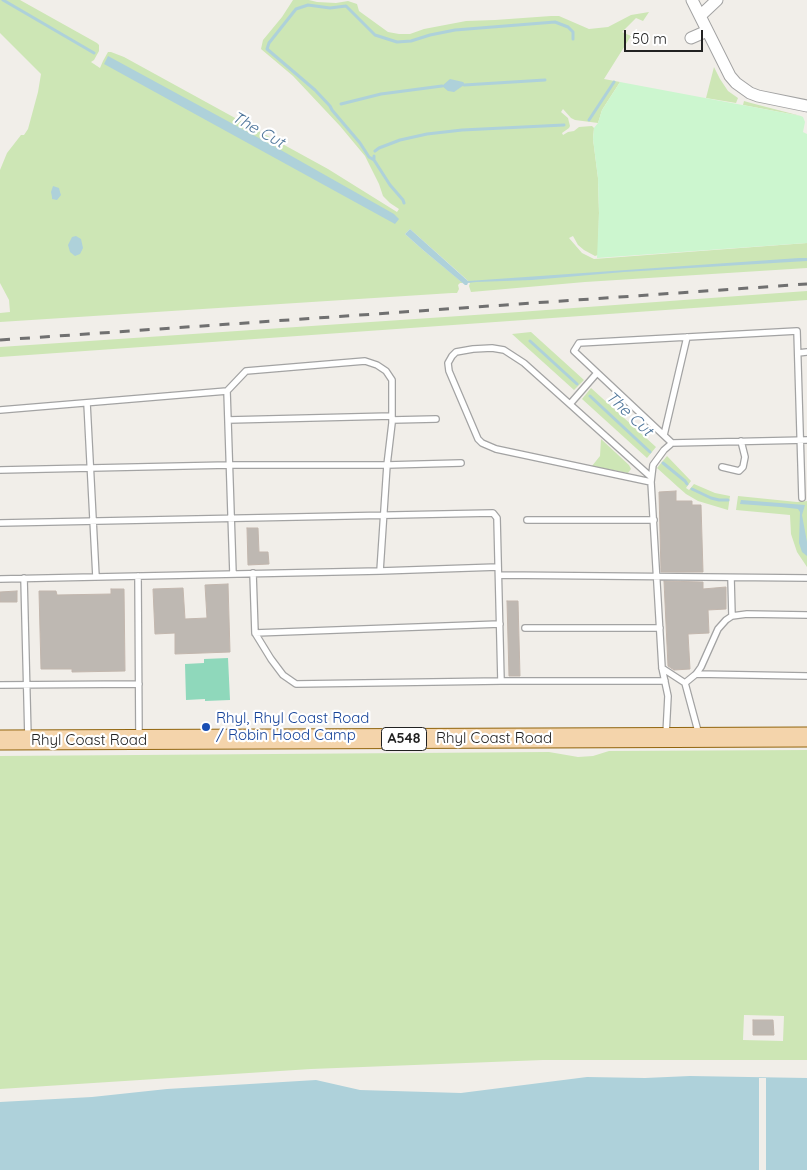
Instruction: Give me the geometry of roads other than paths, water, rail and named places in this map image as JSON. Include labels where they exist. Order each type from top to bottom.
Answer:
[{"type":"main road","name":"Rhyl Coast Road","points":[[0,740],[807,736]]},
{"type":"street","points":[[692,0],[730,76],[736,83],[758,96],[807,106]]},
{"type":"street","points":[[700,16],[717,0]]},
{"type":"street","points":[[691,38],[707,31]]},
{"type":"lane","points":[[672,443],[574,351],[579,343],[797,331],[802,498]]},
{"type":"lane","points":[[664,435],[687,337]]},
{"type":"lane","points":[[473,348],[504,350],[524,363],[651,479],[496,449],[482,443],[478,439],[448,371],[448,363],[452,356],[456,352],[473,348]]},
{"type":"lane","points":[[798,353],[807,352]]},
{"type":"lane","points":[[0,410],[227,391],[246,371],[364,361],[378,365],[386,371],[392,380],[392,418],[380,571]]},
{"type":"lane","points":[[570,404],[598,373]]},
{"type":"lane","points":[[227,391],[233,574]]},
{"type":"lane","points":[[87,403],[96,577]]},
{"type":"lane","points":[[228,420],[436,419]]},
{"type":"lane","points":[[666,737],[668,696],[662,668],[651,479],[653,465],[672,443],[807,440]]},
{"type":"lane","points":[[722,467],[739,471],[743,467],[745,458],[741,441]]},
{"type":"lane","points":[[0,470],[229,465],[461,463]]},
{"type":"lane","points":[[0,523],[493,513],[497,518],[501,681]]},
{"type":"lane","points":[[527,520],[654,520]]},
{"type":"lane","points":[[0,579],[498,567]]},
{"type":"lane","points":[[253,573],[255,633],[283,675],[296,684],[665,681]]},
{"type":"lane","points":[[498,575],[807,578]]},
{"type":"lane","points":[[138,576],[139,740]]},
{"type":"lane","points":[[24,578],[28,740]]},
{"type":"lane","points":[[731,578],[732,616]]},
{"type":"lane","points":[[685,683],[696,674],[703,663],[718,629],[732,616],[746,614],[807,615]]},
{"type":"lane","points":[[255,633],[500,624]]},
{"type":"lane","points":[[525,628],[660,628]]},
{"type":"lane","points":[[662,668],[685,683],[700,737]]},
{"type":"lane","points":[[696,674],[807,676]]},
{"type":"lane","points":[[0,685],[139,684]]},
{"type":"water","points":[[108,56],[279,149],[394,214],[399,219],[395,224],[104,64]]},
{"type":"water","points":[[450,79],[463,82],[464,85],[454,92],[448,91],[442,86]]},
{"type":"water","points":[[53,186],[59,188],[61,195],[57,200],[52,199],[51,192]]},
{"type":"water","points":[[410,229],[468,281],[799,258],[807,258],[807,261],[624,272],[532,280],[476,282],[465,285],[405,234]]},
{"type":"water","points":[[76,236],[81,239],[83,248],[80,254],[75,256],[70,252],[68,245],[72,237]]},
{"type":"water","points":[[741,500],[805,505],[802,515],[807,542],[807,556],[802,552],[799,543],[800,512],[798,509],[740,504]]},
{"type":"water","points":[[690,1076],[807,1078],[807,1170],[0,1170],[0,1102],[316,1080],[360,1090],[461,1093],[587,1077],[645,1078]]},
{"type":"waterway","name":"The Cut","points":[[3,0],[94,53]]},
{"type":"waterway","points":[[374,160],[369,157],[360,143],[315,90],[267,49],[269,43],[296,9],[308,5],[330,8],[346,6],[375,35],[397,42],[411,41],[455,30],[555,22],[568,27],[573,32],[573,39]]},
{"type":"waterway","points":[[464,85],[545,80]]},
{"type":"waterway","points":[[589,120],[614,82]]},
{"type":"waterway","points":[[341,104],[381,94],[442,86]]},
{"type":"waterway","points":[[375,151],[400,140],[427,134],[462,130],[564,125]]},
{"type":"waterway","points":[[374,156],[374,160],[404,203]]},
{"type":"waterway","name":"The Cut","points":[[530,341],[577,384]]},
{"type":"waterway","name":"The Cut","points":[[590,396],[650,452]]},
{"type":"waterway","name":"The Cut","points":[[663,463],[687,484]]},
{"type":"waterway","name":"The Cut","points":[[692,489],[711,498],[728,500]]},
{"type":"railway","points":[[0,340],[807,284]]},
{"type":"place","name":"Rhyl, Rhyl Coast Road / Robin Hood Camp","points":[[206,727]]}]
